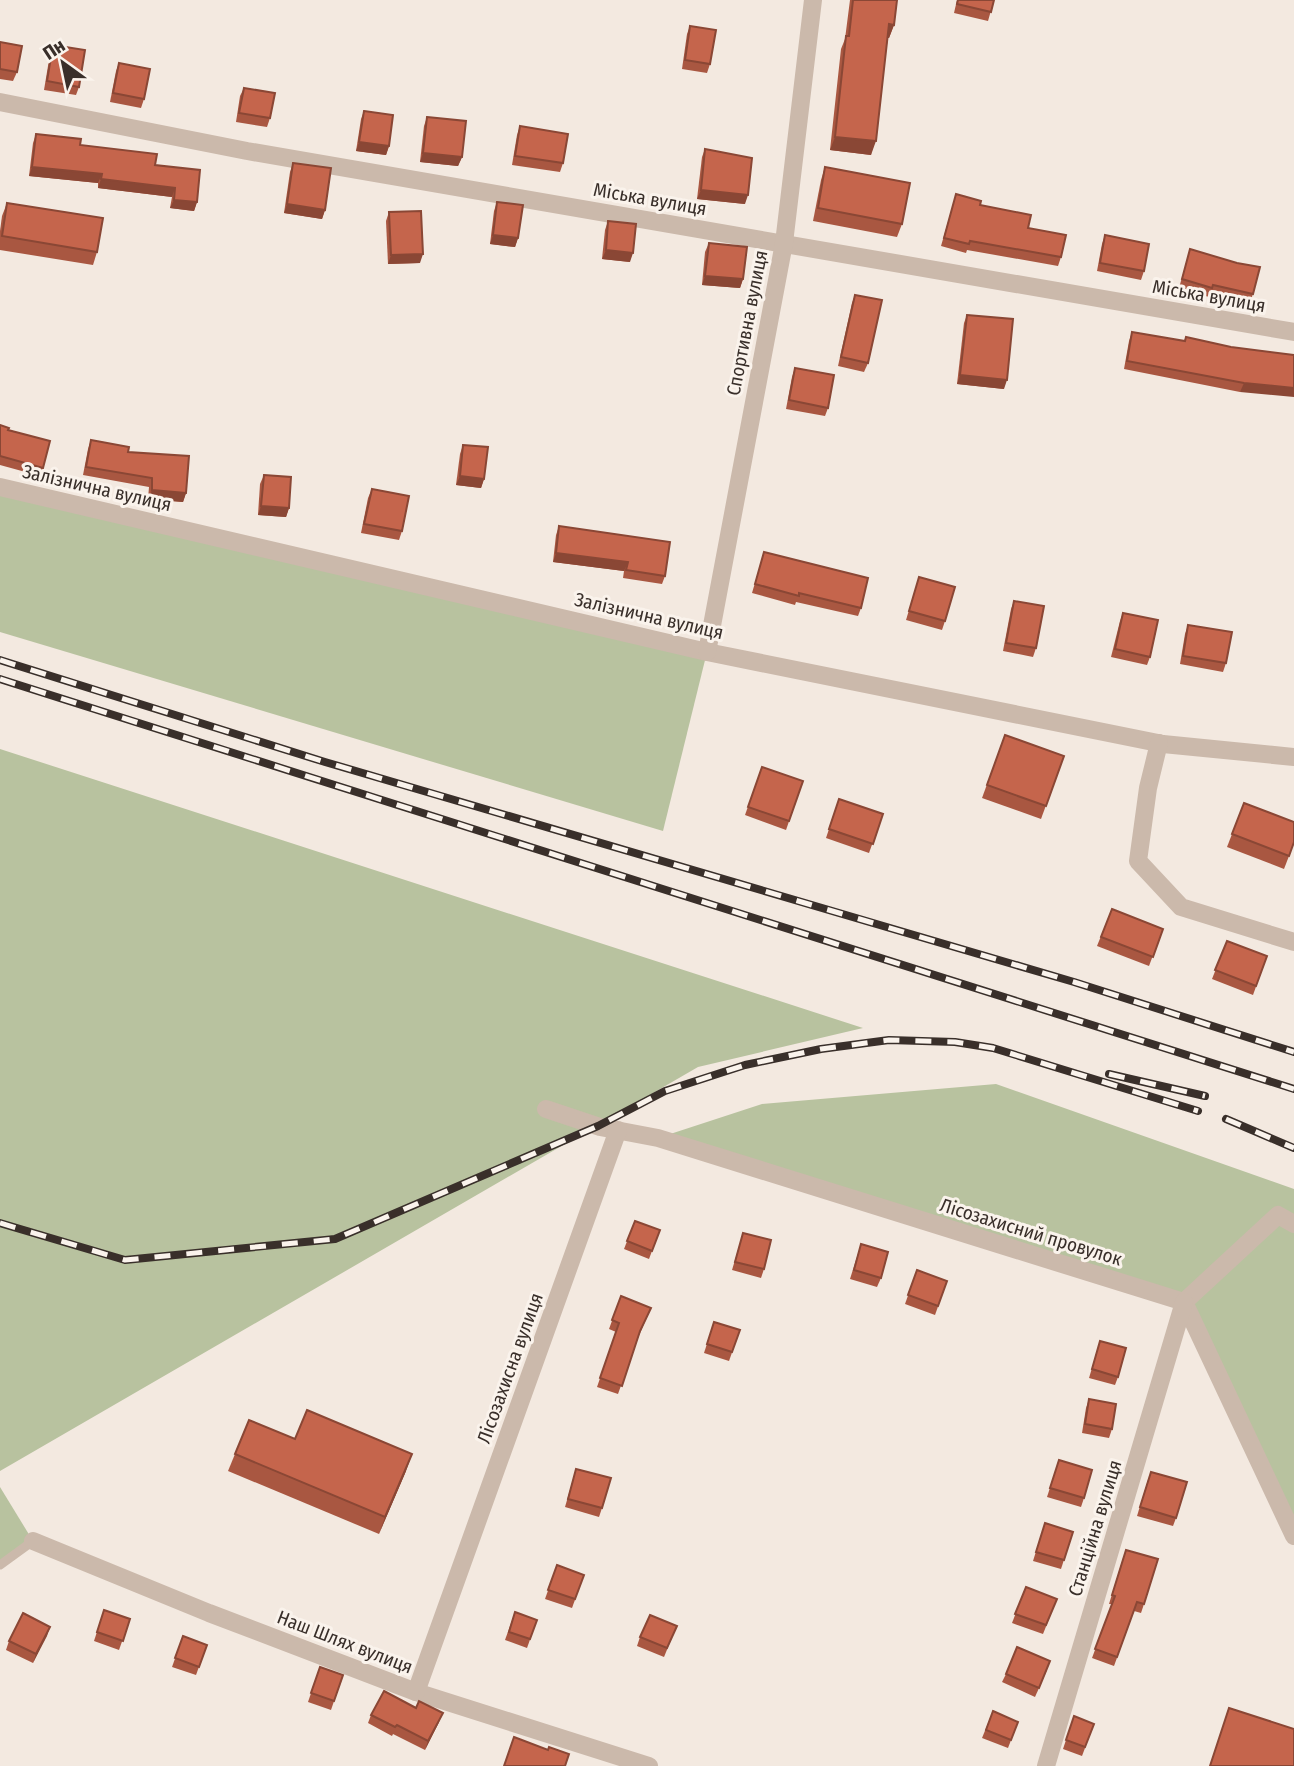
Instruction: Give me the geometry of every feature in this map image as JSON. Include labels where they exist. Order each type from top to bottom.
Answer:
[{"type":"street","name":"Спортивна вулиця","points":[[707,652],[784,243],[813,0]]},
{"type":"street","name":"Міська вулиця","points":[[0,102],[247,151],[1294,332]]},
{"type":"street","name":"Залізнична вулиця","points":[[0,487],[707,652],[1159,743],[1294,757]]},
{"type":"street","points":[[1159,743],[1148,788],[1138,861],[1181,906],[1294,942]]},
{"type":"street","points":[[546,1109],[600,1127],[618,1130]]},
{"type":"street","name":"Лісозахисний провулок","points":[[618,1130],[658,1138],[1184,1301]]},
{"type":"street","name":"Лісозахисна вулиця","points":[[416,1692],[618,1130]]},
{"type":"street","points":[[1294,1224],[1278,1215],[1184,1301],[1294,1536]]},
{"type":"street","name":"Станційна вулиця","points":[[1046,1766],[1184,1301]]},
{"type":"street","name":"Наш Шлях вулиця","points":[[33,1541],[209,1613],[416,1692],[649,1766]]},
{"type":"lane","points":[[0,1565],[33,1541]]},
{"type":"green space","points":[[0,487],[707,652],[663,831],[0,632]]},
{"type":"green space","points":[[0,749],[863,1028],[698,1067],[0,1471]]},
{"type":"green space","points":[[996,1084],[1294,1189],[1294,1536],[1184,1302],[658,1138],[762,1104]]},
{"type":"green space","points":[[0,1487],[33,1541],[0,1565]]},
{"type":"building","points":[[853,0],[897,0],[894,25],[889,24],[876,141],[835,137],[846,36],[849,36]]},
{"type":"building","points":[[958,0],[994,0],[991,12],[957,4]]},
{"type":"building","points":[[690,26],[716,30],[710,64],[685,60]]},
{"type":"building","points":[[0,42],[22,46],[17,72],[0,69]]},
{"type":"building","points":[[53,45],[85,50],[79,87],[47,81]]},
{"type":"building","points":[[119,63],[150,69],[144,99],[113,93]]},
{"type":"building","points":[[244,88],[275,93],[270,118],[239,113]]},
{"type":"building","points":[[364,111],[393,115],[389,146],[359,142]]},
{"type":"building","points":[[427,117],[466,121],[462,157],[423,153]]},
{"type":"building","points":[[520,126],[568,134],[563,163],[515,156]]},
{"type":"building","points":[[36,134],[81,139],[80,145],[157,154],[155,165],[200,170],[197,202],[174,200],[175,188],[101,179],[102,174],[32,167]]},
{"type":"building","points":[[705,149],[752,158],[748,195],[701,190]]},
{"type":"building","points":[[293,163],[331,168],[325,210],[287,204]]},
{"type":"building","points":[[825,167],[910,183],[902,224],[818,208]]},
{"type":"building","points":[[956,194],[981,201],[980,205],[1031,215],[1028,228],[1066,235],[1061,257],[944,238]]},
{"type":"building","points":[[497,202],[523,205],[518,238],[493,235]]},
{"type":"building","points":[[7,203],[103,218],[97,252],[2,236]]},
{"type":"building","points":[[421,211],[423,254],[391,255],[389,212]]},
{"type":"building","points":[[608,221],[636,224],[633,253],[606,250]]},
{"type":"building","points":[[1105,235],[1149,244],[1144,271],[1100,263]]},
{"type":"building","points":[[709,243],[747,247],[743,279],[705,276]]},
{"type":"building","points":[[1190,249],[1260,267],[1253,294],[1213,285],[1212,288],[1182,279]]},
{"type":"building","points":[[855,295],[882,300],[868,363],[841,357]]},
{"type":"building","points":[[967,315],[1013,319],[1007,380],[960,375]]},
{"type":"building","points":[[1132,332],[1185,341],[1186,337],[1231,347],[1294,355],[1294,388],[1244,383],[1127,361]]},
{"type":"building","points":[[795,368],[834,375],[828,408],[789,400]]},
{"type":"building","points":[[0,425],[9,428],[8,430],[50,441],[43,468],[0,456]]},
{"type":"building","points":[[91,440],[129,447],[128,452],[189,456],[186,493],[152,490],[152,478],[86,467]]},
{"type":"building","points":[[463,445],[488,447],[484,479],[460,476]]},
{"type":"building","points":[[264,475],[291,477],[289,508],[261,506]]},
{"type":"building","points":[[372,489],[409,496],[402,531],[364,524]]},
{"type":"building","points":[[559,526],[670,542],[665,576],[626,570],[628,562],[556,553]]},
{"type":"building","points":[[764,552],[868,578],[861,608],[755,584]]},
{"type":"building","points":[[919,577],[955,587],[945,621],[909,611]]},
{"type":"building","points":[[1014,601],[1044,606],[1036,648],[1006,643]]},
{"type":"building","points":[[1123,613],[1158,620],[1150,657],[1115,649]]},
{"type":"building","points":[[1188,625],[1232,632],[1226,663],[1183,656]]},
{"type":"building","points":[[1005,735],[1064,756],[1046,806],[987,785]]},
{"type":"building","points":[[762,767],[803,781],[789,821],[748,807]]},
{"type":"building","points":[[839,799],[883,814],[873,844],[829,829]]},
{"type":"building","points":[[1244,803],[1294,822],[1294,842],[1289,856],[1232,834]]},
{"type":"building","points":[[1112,909],[1163,929],[1153,957],[1101,937]]},
{"type":"building","points":[[1227,941],[1267,956],[1256,986],[1215,970]]},
{"type":"building","points":[[635,1221],[660,1230],[652,1251],[627,1241]]},
{"type":"building","points":[[743,1233],[771,1240],[764,1269],[735,1262]]},
{"type":"building","points":[[861,1244],[888,1252],[881,1278],[854,1270]]},
{"type":"building","points":[[917,1270],[947,1281],[938,1306],[908,1295]]},
{"type":"building","points":[[621,1296],[651,1308],[640,1331],[622,1386],[600,1378],[619,1323],[612,1320]]},
{"type":"building","points":[[714,1322],[740,1330],[732,1352],[707,1344]]},
{"type":"building","points":[[1100,1341],[1126,1348],[1118,1377],[1092,1369]]},
{"type":"building","points":[[1089,1399],[1116,1404],[1112,1429],[1085,1424]]},
{"type":"building","points":[[307,1410],[412,1454],[385,1517],[235,1454],[249,1420],[295,1439]]},
{"type":"building","points":[[1059,1460],[1092,1470],[1084,1498],[1050,1488]]},
{"type":"building","points":[[576,1469],[611,1478],[602,1508],[568,1499]]},
{"type":"building","points":[[1151,1472],[1187,1482],[1176,1518],[1140,1507]]},
{"type":"building","points":[[1045,1523],[1073,1532],[1064,1560],[1036,1552]]},
{"type":"building","points":[[1126,1550],[1158,1559],[1144,1604],[1137,1602],[1117,1657],[1095,1649],[1115,1596],[1112,1595]]},
{"type":"building","points":[[557,1565],[584,1575],[575,1599],[548,1590]]},
{"type":"building","points":[[1026,1587],[1057,1599],[1046,1625],[1015,1614]]},
{"type":"building","points":[[104,1610],[130,1619],[123,1641],[97,1632]]},
{"type":"building","points":[[515,1612],[537,1620],[530,1639],[509,1632]]},
{"type":"building","points":[[23,1613],[50,1627],[36,1654],[9,1641]]},
{"type":"building","points":[[650,1615],[677,1626],[667,1648],[640,1637]]},
{"type":"building","points":[[183,1636],[207,1645],[199,1667],[175,1658]]},
{"type":"building","points":[[1017,1647],[1050,1661],[1039,1688],[1006,1674]]},
{"type":"building","points":[[320,1667],[343,1675],[334,1701],[311,1693]]},
{"type":"building","points":[[384,1691],[416,1708],[419,1701],[443,1713],[428,1741],[371,1715]]},
{"type":"building","points":[[1229,1708],[1294,1729],[1294,1766],[1210,1766]]},
{"type":"building","points":[[993,1711],[1018,1722],[1011,1740],[986,1730]]},
{"type":"building","points":[[1074,1716],[1094,1724],[1085,1747],[1066,1740]]},
{"type":"building","points":[[514,1737],[548,1750],[549,1747],[569,1754],[565,1766],[504,1766]]},
{"type":"railway","points":[[0,660],[325,762],[1074,982],[1294,1052]]},
{"type":"railway","points":[[0,679],[1294,1089]]},
{"type":"railway","points":[[0,1223],[125,1260],[335,1239],[598,1126],[665,1091],[745,1065],[821,1049],[889,1040],[955,1042],[993,1048],[1198,1111]]},
{"type":"railway","points":[[1109,1074],[1205,1096]]},
{"type":"railway","points":[[1226,1119],[1294,1148]]}]
